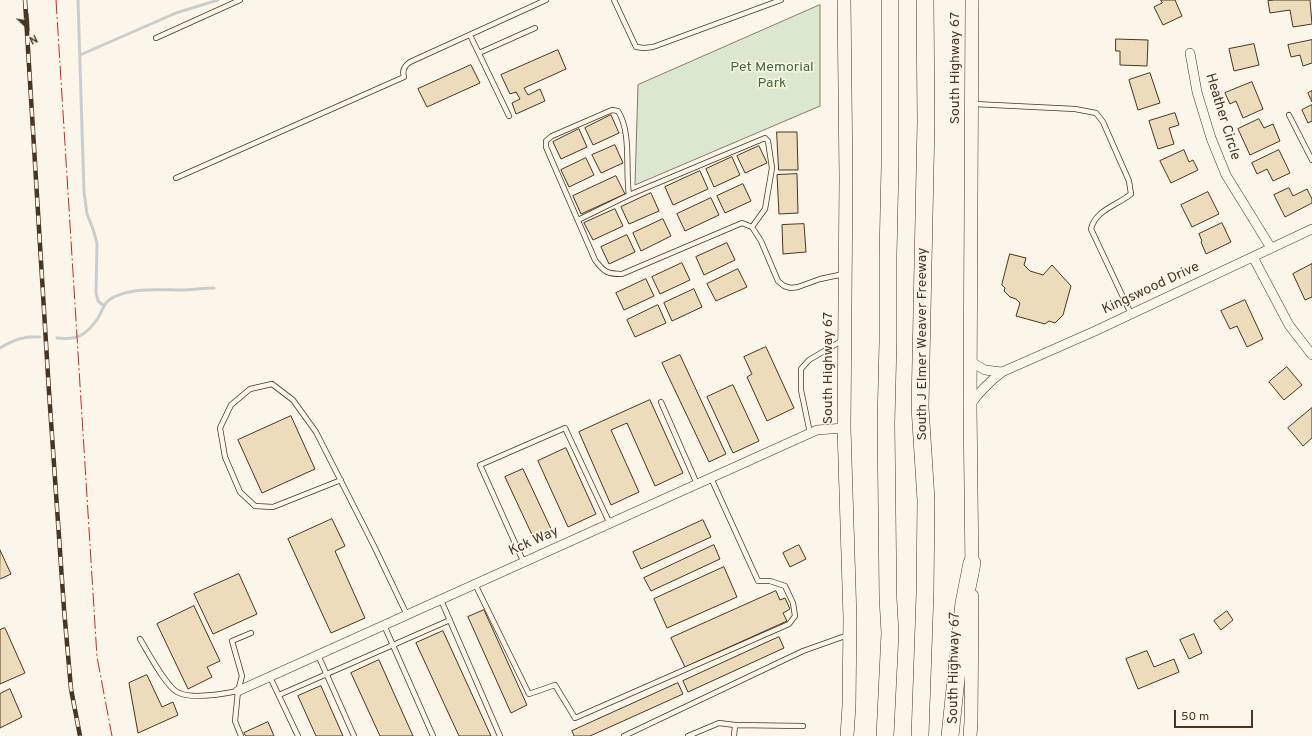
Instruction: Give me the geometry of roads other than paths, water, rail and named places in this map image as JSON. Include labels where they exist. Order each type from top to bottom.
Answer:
[{"type":"highway","points":[[885,736],[890,634],[888,598],[886,431],[890,166],[890,0]]},
{"type":"highway","name":"South J Elmer Weaver Freeway","points":[[920,736],[925,592],[926,500],[920,407],[926,122],[925,0]]},
{"type":"highway","points":[[950,736],[964,603],[972,563]]},
{"type":"main road","name":"South Highway 67","points":[[844,0],[846,170],[844,428],[850,634],[847,736]]},
{"type":"main road","name":"South Highway 67","points":[[970,736],[972,563],[970,405],[972,0]]},
{"type":"street","name":"Heather Circle","points":[[1190,53],[1197,92],[1211,138],[1226,175],[1271,248]]},
{"type":"street","name":"Kingswood Drive","points":[[970,405],[989,381],[1002,372],[1131,314],[1312,229]]},
{"type":"street","points":[[1253,257],[1289,325],[1312,355]]},
{"type":"street","points":[[971,362],[985,370],[1002,372]]},
{"type":"street","name":"Kck Way","points":[[238,691],[816,430],[844,428]]},
{"type":"lane","points":[[156,38],[240,0]]},
{"type":"lane","points":[[176,178],[404,77],[402,73],[405,66],[410,62],[546,0]]},
{"type":"lane","points":[[614,0],[636,47],[644,48],[653,47],[781,0]]},
{"type":"lane","points":[[479,53],[535,28]]},
{"type":"lane","points":[[470,35],[509,116]]},
{"type":"lane","points":[[972,104],[1075,109],[1096,113],[1103,122],[1130,182],[1131,194],[1126,199],[1102,212],[1092,222],[1091,229],[1131,314]]},
{"type":"lane","points":[[629,195],[627,184],[626,135],[618,111],[612,110],[552,136],[546,141],[546,146],[595,260],[603,270],[609,274],[622,274],[742,224],[752,227],[778,281],[784,286],[791,288],[798,287],[820,279],[845,273]]},
{"type":"lane","points":[[1289,115],[1312,160]]},
{"type":"lane","points":[[578,220],[629,195],[765,138],[768,142],[772,168],[765,210],[752,227]]},
{"type":"lane","points":[[810,433],[801,390],[801,369],[809,360],[845,339]]},
{"type":"lane","points":[[341,480],[273,507],[255,506],[240,492],[225,457],[220,428],[231,405],[250,389],[272,384],[293,400],[316,432],[341,480],[374,546],[407,615]]},
{"type":"lane","points":[[660,402],[697,484]]},
{"type":"lane","points":[[524,562],[480,465],[565,428],[610,524]]},
{"type":"lane","points":[[475,584],[529,694],[555,685],[575,718],[789,624],[796,616],[793,603],[785,586],[770,581],[758,581],[711,478]]},
{"type":"lane","points":[[442,600],[500,736]]},
{"type":"lane","points":[[279,694],[450,620]]},
{"type":"lane","points":[[384,625],[433,736]]},
{"type":"lane","points":[[241,736],[236,721],[238,691],[242,676],[232,641],[251,632]]},
{"type":"lane","points":[[624,736],[803,651],[850,634]]},
{"type":"lane","points":[[140,639],[167,682],[176,692],[198,695],[217,695],[238,691]]},
{"type":"lane","points":[[318,655],[354,736]]},
{"type":"lane","points":[[270,677],[298,736]]},
{"type":"lane","points":[[688,736],[719,723],[735,726],[803,726]]},
{"type":"lane","points":[[734,736],[735,726]]},
{"type":"waterway","points":[[78,0],[84,192],[87,214],[97,243],[96,293],[98,301],[103,305]]},
{"type":"waterway","points":[[80,55],[176,13],[218,0]]},
{"type":"waterway","points":[[57,338],[72,338],[83,334],[96,321],[108,301],[122,294],[138,290],[185,290],[214,288]]},
{"type":"waterway","points":[[0,348],[19,339],[40,337]]},
{"type":"railway","points":[[25,0],[64,609],[71,689],[80,736]]},
{"type":"park label","name":"Pet Memorial Park","points":[[772,76]]}]
